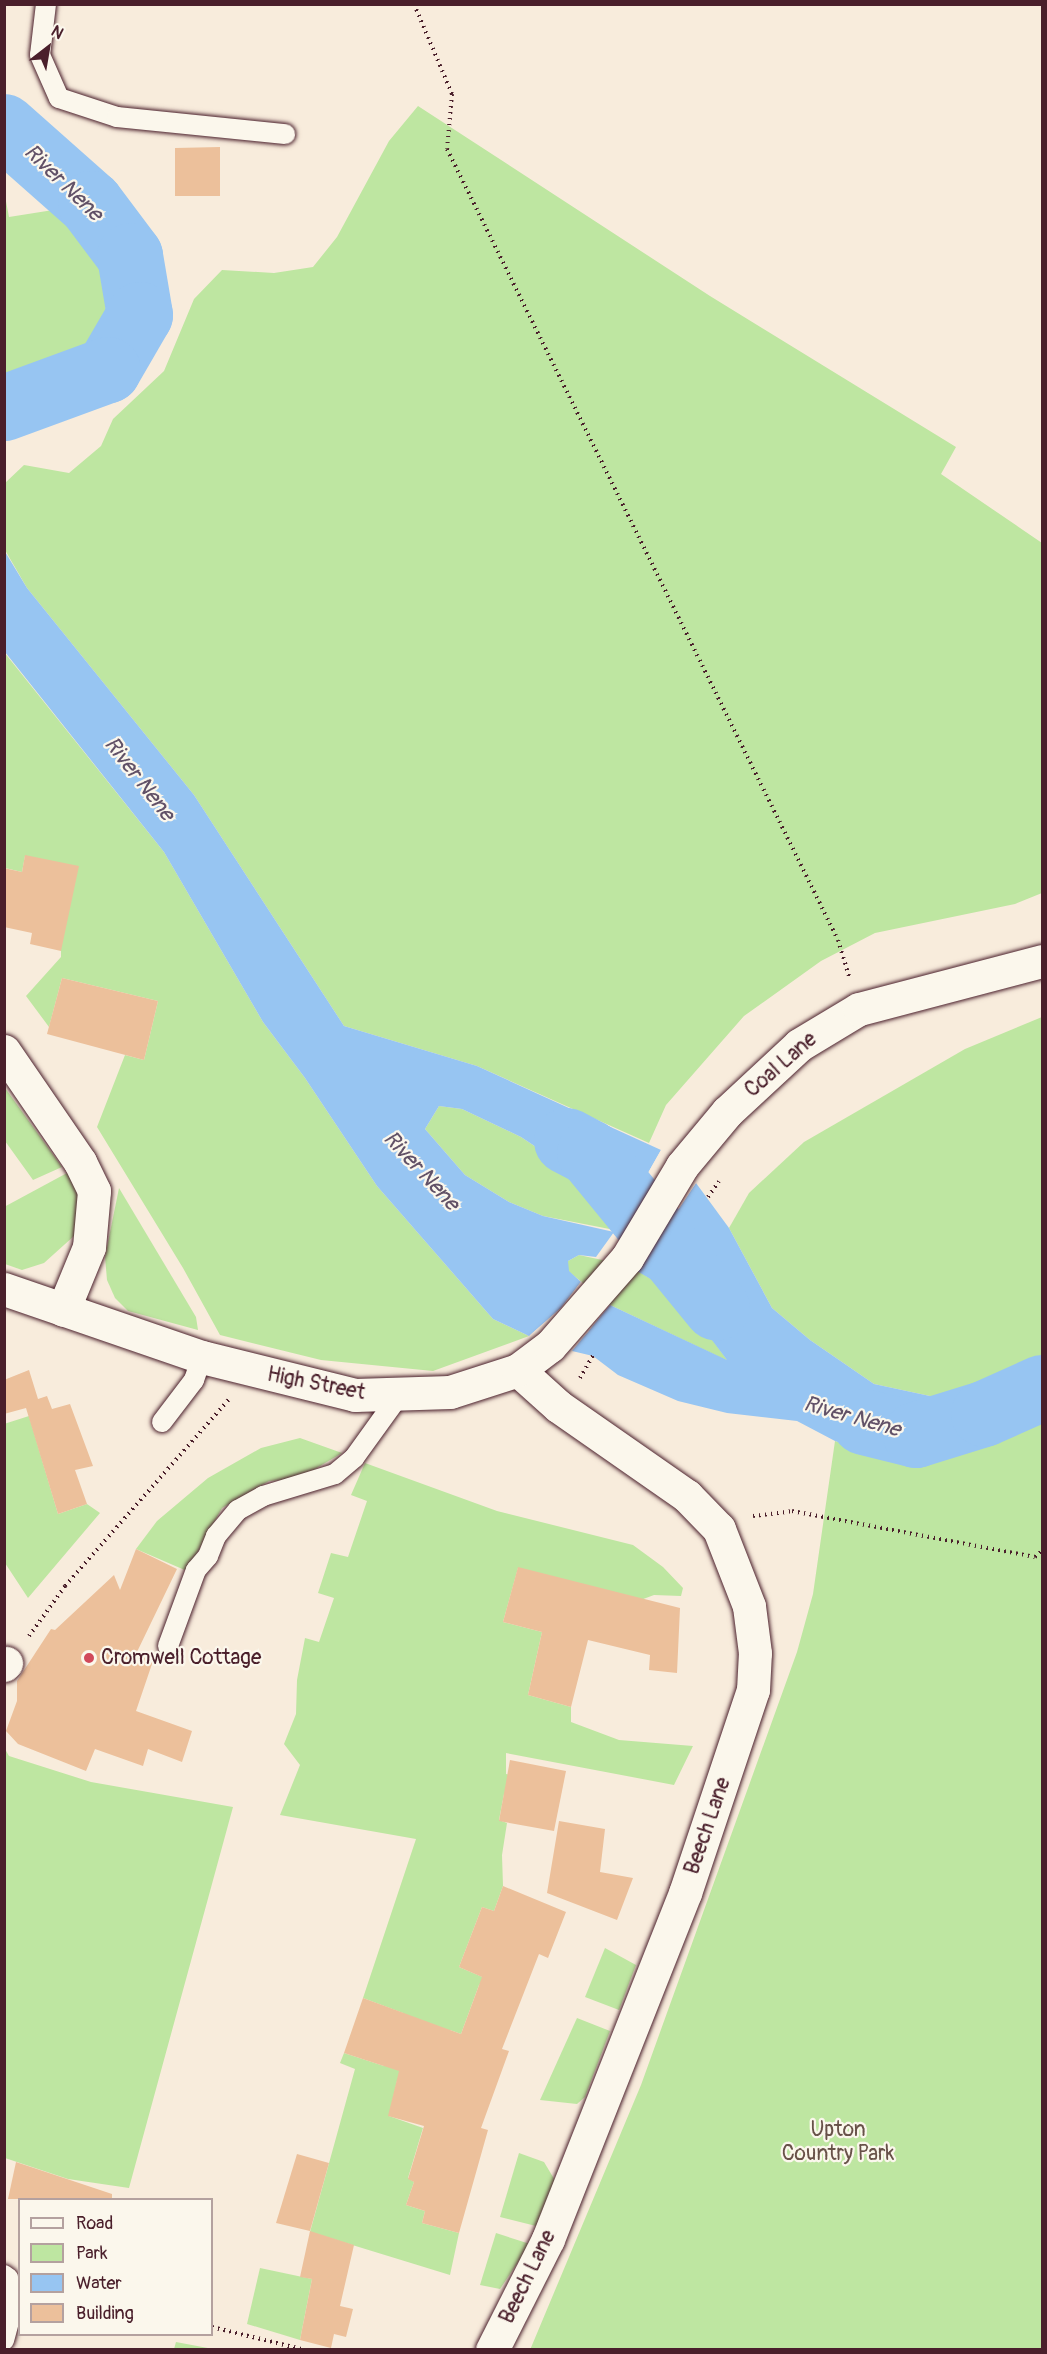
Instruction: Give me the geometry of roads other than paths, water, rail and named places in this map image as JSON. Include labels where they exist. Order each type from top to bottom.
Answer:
[{"type":"street","name":"Coal Lane","points":[[682,1166],[727,1112],[800,1045],[859,1009],[1042,961]]},
{"type":"street","points":[[4,1051],[80,1162],[94,1191],[88,1246],[63,1310]]},
{"type":"street","name":"High Street","points":[[4,1289],[202,1357],[254,1372],[355,1395],[398,1396],[450,1392],[518,1370],[550,1346],[627,1258],[682,1166]]},
{"type":"street","name":"Beech Lane","points":[[492,2349],[548,2238],[664,1945],[753,1690],[755,1653],[749,1606],[719,1529],[687,1496],[558,1406],[518,1370]]},
{"type":"lane","points":[[46,4],[40,55],[59,98],[117,117],[285,134]]},
{"type":"lane","points":[[162,1422],[194,1380],[202,1357]]},
{"type":"lane","points":[[168,1646],[196,1570],[208,1556],[216,1536],[238,1510],[263,1496],[335,1474],[354,1458],[398,1396]]},
{"type":"lane","points":[[4,2275],[8,2278],[10,2318],[4,2340]]},
{"type":"water","points":[[4,550],[27,588],[194,795],[344,1026],[477,1066],[661,1150],[622,1219],[572,1171],[521,1137],[462,1109],[439,1106],[425,1129],[465,1175],[509,1202],[543,1216],[614,1232],[596,1257],[579,1255],[568,1261],[569,1271],[581,1282],[561,1308],[529,1336],[493,1319],[377,1186],[305,1078],[263,1022],[164,852],[5,652]]},
{"type":"water","points":[[696,1183],[729,1228],[772,1308],[810,1340],[874,1384],[944,1399],[962,1448],[936,1457],[890,1459],[835,1441],[797,1421],[727,1413],[678,1401],[618,1375],[593,1356],[572,1351],[610,1305],[727,1360],[693,1315],[659,1284],[637,1271]]},
{"type":"waterway","name":"River Nene","points":[[4,127],[91,204],[130,256],[140,315],[108,370],[4,408]]},
{"type":"waterway","points":[[567,1141],[590,1153],[717,1308]]},
{"type":"waterway","name":"River Nene","points":[[864,1422],[916,1435],[984,1414],[1042,1388]]},
{"type":"place","name":"Cromwell Cottage","points":[[89,1658]]},
{"type":"park label","name":"Upton Country Park","points":[[838,2142]]}]
